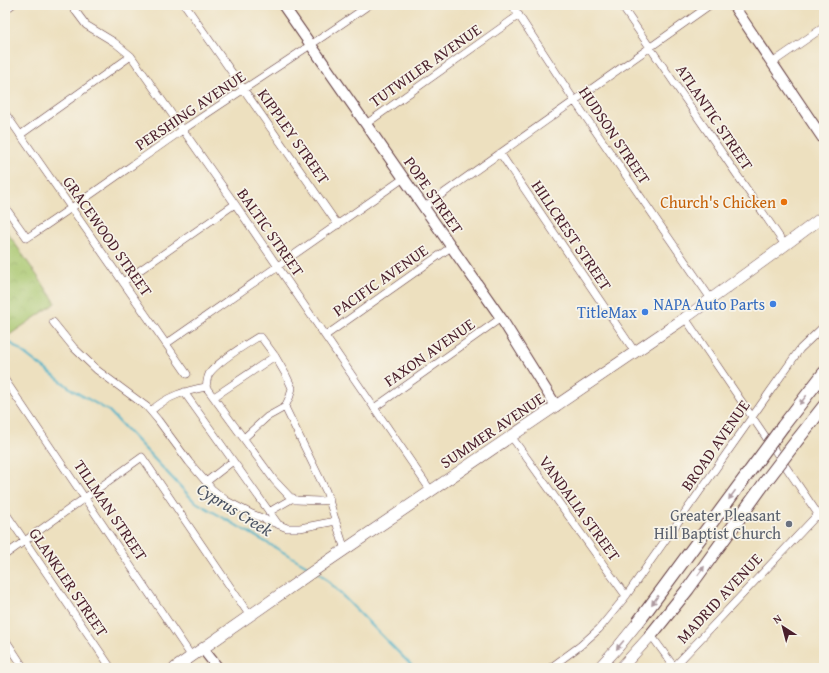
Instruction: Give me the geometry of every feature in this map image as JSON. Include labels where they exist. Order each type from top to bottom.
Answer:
[{"type":"highway","points":[[640,621],[783,426],[824,374]]},
{"type":"highway","points":[[651,635],[688,589],[766,481],[824,406]]},
{"type":"main road","name":"SUMMER AVENUE","points":[[175,668],[325,563],[685,318],[824,216]]},
{"type":"main road","points":[[599,668],[640,621]]},
{"type":"main road","points":[[621,668],[651,635]]},
{"type":"street","points":[[5,10],[12,5]]},
{"type":"street","name":"BALTIC STREET","points":[[71,5],[86,25],[114,42],[130,56],[235,204],[431,491]]},
{"type":"street","name":"KIPPLEY STREET","points":[[186,5],[338,225]]},
{"type":"street","name":"POPE STREET","points":[[283,5],[501,318],[556,406]]},
{"type":"street","name":"PERSHING AVENUE","points":[[5,207],[27,238],[244,88],[311,46],[369,5]]},
{"type":"street","name":"HUDSON STREET","points":[[512,5],[574,100],[711,299]]},
{"type":"street","name":"ATLANTIC STREET","points":[[621,5],[785,245]]},
{"type":"street","points":[[424,207],[710,5]]},
{"type":"street","points":[[732,5],[824,140]]},
{"type":"street","name":"TUTWILER AVENUE","points":[[366,124],[519,14]]},
{"type":"street","points":[[772,63],[824,27]]},
{"type":"street","points":[[20,135],[130,56]]},
{"type":"street","name":"GRACEWOOD STREET","points":[[5,113],[187,374]]},
{"type":"street","name":"HILLCREST STREET","points":[[500,153],[634,352]]},
{"type":"street","points":[[166,344],[404,178]]},
{"type":"street","points":[[123,282],[235,204]]},
{"type":"street","name":"PACIFIC AVENUE","points":[[325,336],[451,247]]},
{"type":"street","name":"FAXON AVENUE","points":[[374,408],[501,318]]},
{"type":"street","points":[[685,318],[824,523]]},
{"type":"street","points":[[53,322],[74,348],[97,370],[151,411],[189,462],[206,482],[227,501],[252,514],[287,528],[300,528],[336,521]]},
{"type":"street","name":"BROAD AVENUE","points":[[550,668],[590,638],[626,596],[800,350],[824,326]]},
{"type":"street","points":[[244,438],[267,417],[285,407],[292,388],[275,356],[261,337],[258,337],[240,348],[213,369],[208,376],[206,387],[274,480],[290,497],[296,500],[330,500]]},
{"type":"street","points":[[214,397],[275,356]]},
{"type":"street","name":"TILLMAN STREET","points":[[5,380],[192,657]]},
{"type":"street","points":[[151,411],[160,402],[184,392],[206,387]]},
{"type":"street","points":[[184,392],[278,524]]},
{"type":"street","points":[[285,407],[330,500],[346,550]]},
{"type":"street","name":"VANDALIA STREET","points":[[511,436],[626,596]]},
{"type":"street","points":[[5,555],[142,457],[250,616]]},
{"type":"street","points":[[206,482],[233,461]]},
{"type":"street","points":[[269,512],[293,498]]},
{"type":"street","name":"GLANKLER STREET","points":[[5,512],[111,668]]},
{"type":"street","name":"MADRID AVENUE","points":[[675,668],[818,514]]},
{"type":"street","points":[[651,635],[675,668]]},
{"type":"street","points":[[5,639],[24,668]]},
{"type":"street","points":[[203,649],[218,668]]},
{"type":"green space","points":[[5,229],[56,303],[5,338]]},
{"type":"waterway","name":"Cyprus Creek","points":[[5,340],[74,391],[109,411],[194,501],[311,568]]},
{"type":"waterway","name":"Cyprus Creek","points":[[318,573],[324,577],[414,668]]},
{"type":"place","name":"Church's Chicken","points":[[784,202]]},
{"type":"place","name":"NAPA Auto Parts","points":[[773,304]]},
{"type":"place","name":"TitleMax","points":[[645,312]]},
{"type":"place","name":"Greater Pleasant Hill Baptist Church","points":[[789,524]]}]
